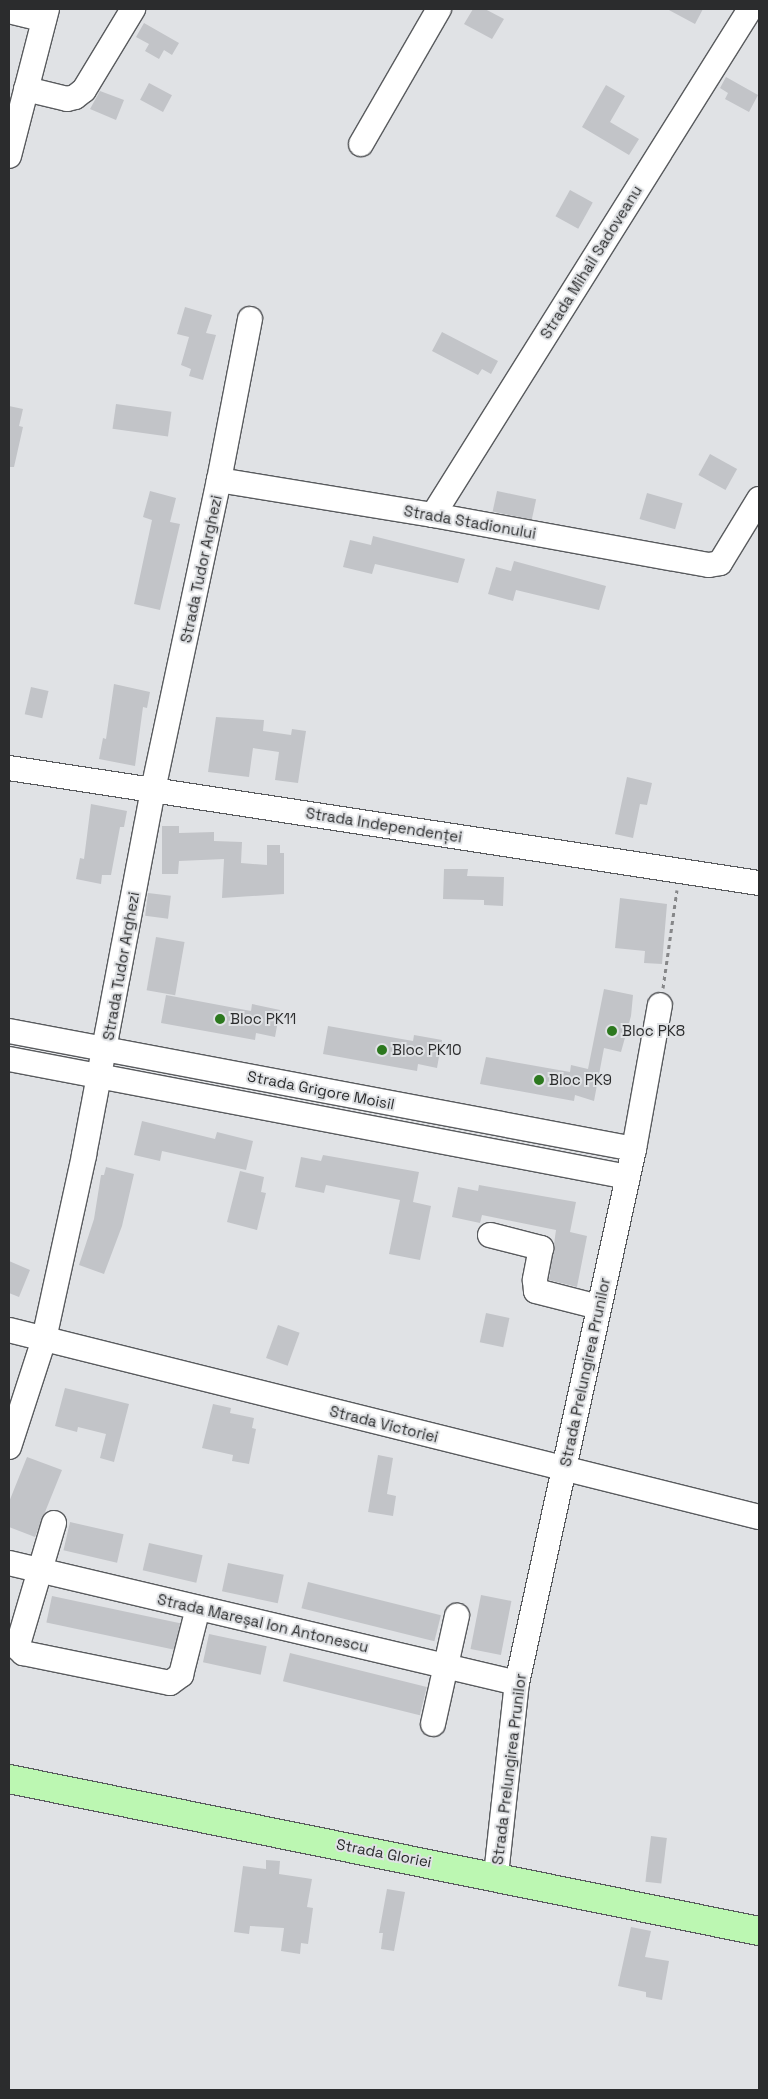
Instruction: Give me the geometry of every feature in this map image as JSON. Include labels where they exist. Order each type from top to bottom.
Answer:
[{"type":"main road","name":"Strada Gloriei","points":[[9,1779],[496,1875],[759,1931]]},
{"type":"street","points":[[26,89],[67,99],[76,97],[84,90],[133,9]]},
{"type":"street","points":[[361,144],[439,9]]},
{"type":"street","name":"Strada Mihail Sadoveanu","points":[[433,515],[750,9]]},
{"type":"street","points":[[9,11],[46,14],[9,156]]},
{"type":"street","name":"Strada Tudor Arghezi","points":[[9,1447],[44,1339],[106,1049],[154,790],[219,480],[250,319]]},
{"type":"street","name":"Strada Stadionului","points":[[219,480],[433,515],[709,565],[720,563],[749,535]]},
{"type":"street","points":[[749,535],[759,499]]},
{"type":"street","name":"Strada Independenței","points":[[9,768],[759,883]]},
{"type":"street","points":[[9,784],[42,773]]},
{"type":"street","name":"Strada Prelungirea Prunilor","points":[[496,1875],[517,1683],[628,1178],[660,1005]]},
{"type":"street","name":"Strada Grigore Moisil","points":[[9,1030],[634,1149]]},
{"type":"street","name":"Strada Grigore Moisil","points":[[9,1059],[628,1178]]},
{"type":"street","points":[[490,1235],[541,1248],[535,1280],[536,1291],[600,1307]]},
{"type":"street","name":"Strada Victoriei","points":[[9,1330],[759,1518]]},
{"type":"street","points":[[54,1523],[38,1570],[19,1641],[19,1648],[23,1653],[170,1683],[181,1675],[198,1608]]},
{"type":"street","name":"Strada Mareșal Ion Antonescu","points":[[9,1563],[517,1683]]},
{"type":"street","points":[[433,1724],[457,1616]]},
{"type":"path","points":[[660,1005],[680,870]]},
{"type":"building","points":[[473,9],[485,9],[504,19],[492,39],[464,24]]},
{"type":"building","points":[[667,9],[703,9],[695,24]]},
{"type":"building","points":[[144,23],[179,43],[172,55],[164,50],[159,59],[145,51],[149,44],[136,37]]},
{"type":"building","points":[[726,77],[758,95],[749,112],[725,99],[728,93],[720,88]]},
{"type":"building","points":[[149,83],[172,95],[163,112],[140,100]]},
{"type":"building","points":[[606,85],[625,96],[610,122],[639,139],[629,155],[582,127]]},
{"type":"building","points":[[100,91],[124,100],[116,120],[90,109]]},
{"type":"building","points":[[570,190],[593,203],[578,229],[555,216]]},
{"type":"building","points":[[185,307],[212,315],[206,333],[216,335],[203,380],[189,376],[191,369],[181,365],[189,337],[177,334]]},
{"type":"building","points":[[442,332],[498,361],[491,374],[482,369],[478,375],[432,351]]},
{"type":"building","points":[[116,404],[171,412],[168,437],[113,429]]},
{"type":"building","points":[[9,406],[23,409],[19,426],[23,427],[14,467],[9,467]]},
{"type":"building","points":[[710,454],[737,469],[725,490],[698,475]]},
{"type":"building","points":[[150,491],[176,498],[170,522],[180,524],[160,610],[134,604],[152,520],[143,517]]},
{"type":"building","points":[[497,491],[536,499],[532,520],[493,512]]},
{"type":"building","points":[[647,493],[683,503],[675,529],[640,519]]},
{"type":"building","points":[[373,536],[465,559],[458,583],[375,564],[372,574],[343,567],[350,540],[371,545]]},
{"type":"building","points":[[514,561],[606,586],[599,610],[516,590],[513,601],[488,594],[496,567],[511,571]]},
{"type":"building","points":[[114,684],[150,692],[147,708],[143,707],[135,766],[99,759],[103,738],[106,739]]},
{"type":"building","points":[[31,687],[49,691],[42,718],[25,714]]},
{"type":"building","points":[[216,717],[264,720],[263,731],[291,735],[292,729],[306,731],[298,783],[275,780],[279,752],[253,748],[249,777],[208,772]]},
{"type":"building","points":[[627,777],[652,783],[647,805],[640,804],[633,838],[615,834]]},
{"type":"building","points":[[91,804],[127,811],[124,827],[120,827],[111,875],[102,875],[101,884],[76,879],[80,858],[84,859]]},
{"type":"building","points":[[162,826],[179,826],[179,833],[214,832],[214,841],[242,842],[241,863],[267,865],[267,845],[280,845],[280,853],[284,853],[284,894],[222,898],[224,859],[179,861],[178,874],[162,874]]},
{"type":"building","points":[[444,869],[468,869],[467,876],[504,877],[503,906],[484,905],[484,900],[443,899]]},
{"type":"building","points":[[148,893],[171,896],[168,919],[145,916]]},
{"type":"building","points":[[620,898],[667,904],[662,964],[644,963],[645,951],[615,948]]},
{"type":"building","points":[[156,937],[185,942],[175,995],[147,990]]},
{"type":"building","points":[[604,989],[633,995],[631,1016],[621,1052],[604,1048],[594,1101],[575,1095],[574,1101],[480,1084],[486,1057],[570,1072],[571,1065],[588,1069]]},
{"type":"building","name":"Bloc PK11","points":[[166,995],[251,1011],[252,1004],[280,1010],[275,1037],[256,1033],[255,1040],[161,1023]]},
{"type":"building","name":"Bloc PK10","points":[[328,1026],[413,1041],[414,1035],[442,1040],[437,1068],[418,1064],[417,1071],[323,1054]]},
{"type":"building","points":[[142,1121],[215,1139],[217,1132],[253,1141],[246,1170],[162,1151],[160,1161],[134,1155]]},
{"type":"building","points":[[323,1155],[419,1172],[413,1202],[431,1206],[420,1260],[389,1254],[400,1200],[326,1185],[324,1193],[295,1187],[301,1157],[321,1161]]},
{"type":"building","points":[[106,1167],[134,1174],[122,1226],[104,1274],[79,1265],[94,1219],[101,1175],[104,1175]]},
{"type":"building","points":[[240,1171],[264,1177],[261,1192],[266,1193],[257,1230],[227,1222]]},
{"type":"building","points":[[479,1185],[576,1202],[570,1232],[587,1236],[577,1287],[549,1280],[556,1230],[482,1215],[480,1223],[452,1217],[458,1187],[478,1191]]},
{"type":"building","points":[[9,1261],[30,1270],[19,1297],[9,1293]]},
{"type":"building","points":[[486,1313],[509,1318],[503,1347],[480,1342]]},
{"type":"building","points":[[278,1325],[300,1333],[288,1366],[266,1358]]},
{"type":"building","points":[[65,1388],[129,1404],[114,1462],[100,1458],[106,1434],[78,1427],[77,1432],[55,1426]]},
{"type":"building","points":[[213,1404],[231,1408],[230,1413],[254,1418],[252,1428],[256,1429],[249,1464],[232,1461],[233,1455],[202,1448]]},
{"type":"building","points":[[378,1455],[393,1458],[387,1494],[396,1496],[393,1516],[368,1512]]},
{"type":"building","points":[[27,1457],[62,1470],[35,1537],[9,1527],[9,1502]]},
{"type":"building","points":[[70,1522],[124,1534],[117,1563],[63,1550]]},
{"type":"building","points":[[149,1543],[203,1555],[196,1583],[143,1570]]},
{"type":"building","points":[[228,1563],[284,1575],[278,1603],[222,1591]]},
{"type":"building","points":[[308,1582],[441,1615],[434,1641],[301,1608]]},
{"type":"building","points":[[481,1595],[511,1601],[501,1655],[471,1649]]},
{"type":"building","points":[[52,1596],[180,1623],[175,1650],[46,1622]]},
{"type":"building","points":[[209,1634],[267,1646],[261,1675],[203,1662]]},
{"type":"building","points":[[290,1653],[427,1687],[420,1715],[283,1681]]},
{"type":"building","points":[[651,1836],[667,1838],[661,1884],[645,1882]]},
{"type":"building","points":[[266,1860],[280,1861],[279,1874],[312,1879],[307,1907],[313,1908],[308,1944],[301,1943],[300,1954],[281,1951],[284,1928],[250,1926],[249,1934],[234,1932],[243,1866],[266,1869]]},
{"type":"building","points":[[387,1889],[405,1892],[394,1951],[381,1949],[383,1933],[379,1933]]},
{"type":"building","points":[[631,1927],[651,1931],[645,1957],[669,1961],[662,2000],[646,1997],[646,1992],[618,1986]]},
{"type":"place","name":"Bloc PK11","points":[[220,1019]]},
{"type":"place","name":"Bloc PK8","points":[[612,1031]]},
{"type":"place","name":"Bloc PK10","points":[[382,1050]]},
{"type":"place","name":"Bloc PK9","points":[[539,1080]]}]
